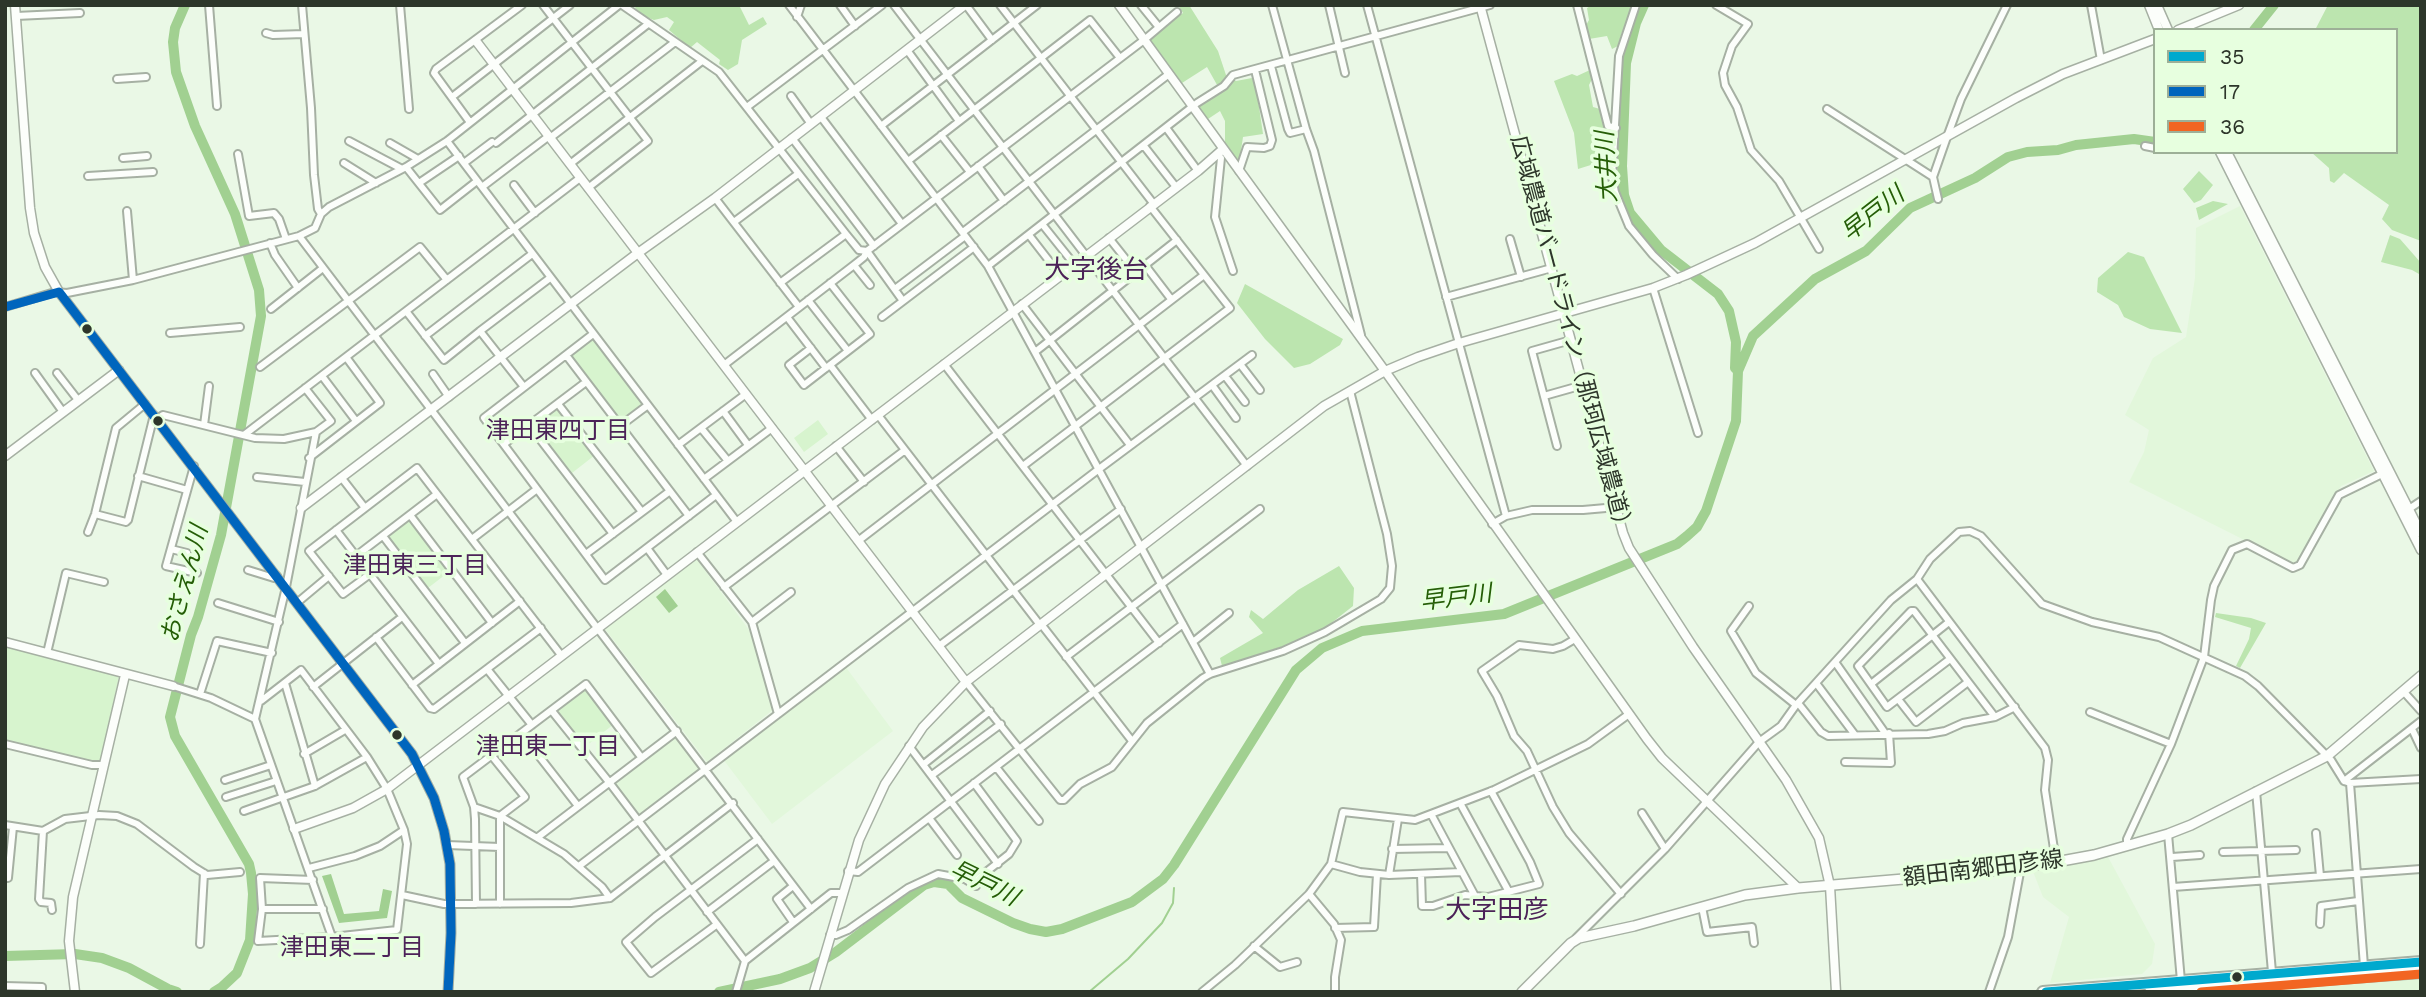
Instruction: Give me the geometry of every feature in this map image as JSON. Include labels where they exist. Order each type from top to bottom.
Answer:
[{"type":"highway","points":[[2043,992],[2421,962]]},
{"type":"highway","points":[[2150,992],[2421,972]]},
{"type":"main road","name":"額田南郷田彦線","points":[[1522,992],[1575,940],[1745,895],[2056,862],[2168,834],[2191,825],[2326,756],[2421,676]]},
{"type":"street","points":[[15,5],[34,233],[45,267],[59,292],[298,601],[418,765],[434,798],[447,845],[451,904],[448,992]]},
{"type":"street","points":[[209,5],[217,106]]},
{"type":"street","points":[[302,5],[314,175],[321,214]]},
{"type":"street","points":[[400,5],[409,109]]},
{"type":"street","points":[[469,121],[434,73],[522,5]]},
{"type":"street","points":[[543,5],[648,141],[589,188]]},
{"type":"street","points":[[452,97],[570,5]]},
{"type":"street","points":[[5,307],[59,292],[67,293],[133,280],[299,236],[314,228],[328,207],[404,168],[447,141],[469,121],[621,5],[719,72],[846,234],[859,250],[867,251],[903,300]]},
{"type":"street","points":[[789,5],[988,266],[1210,674]]},
{"type":"street","points":[[797,17],[801,5]]},
{"type":"street","points":[[840,5],[855,26]]},
{"type":"street","points":[[747,107],[882,5]]},
{"type":"street","points":[[894,5],[1247,466]]},
{"type":"street","points":[[301,508],[638,253],[715,198],[965,5],[992,40]]},
{"type":"street","points":[[1000,5],[1230,308],[1023,466]]},
{"type":"street","points":[[881,126],[1037,5]]},
{"type":"street","points":[[1119,5],[1194,108],[1220,152],[1240,171],[1662,758],[1798,888]]},
{"type":"street","points":[[1141,5],[1158,26]]},
{"type":"street","points":[[1272,5],[1314,151],[1364,343]]},
{"type":"street","points":[[1328,5],[1345,73]]},
{"type":"street","points":[[1367,5],[1506,516]]},
{"type":"street","points":[[1577,5],[1608,126],[1616,128]]},
{"type":"street","points":[[1636,5],[1619,56],[1612,177],[1629,226],[1653,255],[1682,277]]},
{"type":"street","points":[[1716,5],[1748,24],[1728,54],[1723,73],[1725,85],[1737,107],[1751,149],[1779,181],[1819,249]]},
{"type":"street","points":[[1938,199],[1933,177],[1947,137],[1961,99],[2007,5]]},
{"type":"street","points":[[2091,5],[2101,60]]},
{"type":"street","points":[[2149,5],[2158,28]]},
{"type":"street","points":[[2157,5],[2167,28]]},
{"type":"street","points":[[2183,28],[2239,5]]},
{"type":"street","points":[[988,266],[1224,86],[1233,75],[1484,6]]},
{"type":"street","name":"広域農道バードライン（那珂広域農道）","points":[[1484,6],[1564,314],[1629,548],[1786,780],[1819,838],[1830,886],[1836,992]]},
{"type":"street","points":[[723,365],[1177,12]]},
{"type":"street","points":[[16,16],[80,13]]},
{"type":"street","points":[[908,161],[1090,20],[1120,58]]},
{"type":"street","points":[[464,163],[533,115],[648,24]]},
{"type":"street","points":[[266,33],[304,34]]},
{"type":"street","points":[[814,992],[848,871],[873,807],[923,727],[966,682],[1324,406],[1385,372],[1459,343],[1653,288],[1705,267],[2063,74],[2153,39]]},
{"type":"street","points":[[475,41],[966,682],[1060,800],[1064,800],[1080,784],[1112,767],[1147,723],[1210,674],[1283,651],[1315,636],[1387,593],[1392,566],[1387,534],[1350,391]]},
{"type":"street","points":[[349,141],[404,168],[440,210],[550,137],[675,42]]},
{"type":"street","points":[[907,50],[959,121]]},
{"type":"street","points":[[570,164],[702,61]]},
{"type":"street","points":[[1271,66],[1290,133],[1306,129]]},
{"type":"street","points":[[1240,171],[1247,147],[1264,148],[1270,146],[1272,141],[1255,70]]},
{"type":"street","points":[[895,289],[1029,181],[1169,74]]},
{"type":"street","points":[[117,79],[146,77]]},
{"type":"street","points":[[791,96],[811,124]]},
{"type":"street","points":[[1828,109],[1933,177]]},
{"type":"street","points":[[821,117],[902,224]]},
{"type":"street","points":[[1167,129],[1198,171]]},
{"type":"street","points":[[941,135],[970,172]]},
{"type":"street","points":[[792,138],[874,246]]},
{"type":"street","points":[[447,141],[737,522]]},
{"type":"street","points":[[390,142],[418,159]]},
{"type":"street","points":[[1144,146],[1176,187]]},
{"type":"street","points":[[2145,146],[2153,148]]},
{"type":"street","points":[[294,829],[353,808],[387,789],[1220,152]]},
{"type":"street","points":[[1220,152],[1215,217],[1233,271]]},
{"type":"street","points":[[238,154],[249,216],[274,213],[286,239]]},
{"type":"street","points":[[2221,154],[2386,472],[2421,533]]},
{"type":"street","points":[[2228,154],[2386,472],[2421,550]]},
{"type":"street","points":[[123,158],[147,156]]},
{"type":"street","points":[[419,183],[458,156]]},
{"type":"street","points":[[344,163],[376,183]]},
{"type":"street","points":[[978,166],[1004,201]]},
{"type":"street","points":[[88,176],[153,172]]},
{"type":"street","points":[[733,222],[798,174]]},
{"type":"street","points":[[240,434],[321,376],[580,178]]},
{"type":"street","points":[[514,185],[535,213]]},
{"type":"street","points":[[715,198],[799,307]]},
{"type":"street","points":[[127,211],[133,280]]},
{"type":"street","points":[[1042,225],[1074,264]]},
{"type":"street","points":[[780,283],[846,234]]},
{"type":"street","points":[[1029,234],[1060,275]]},
{"type":"street","points":[[299,236],[733,803],[811,909]]},
{"type":"street","points":[[1109,237],[1136,272]]},
{"type":"street","points":[[1510,239],[1521,277]]},
{"type":"street","points":[[1035,352],[1177,240]]},
{"type":"street","points":[[270,243],[298,288]]},
{"type":"street","points":[[260,367],[420,247],[447,279]]},
{"type":"street","points":[[882,317],[974,247]]},
{"type":"street","points":[[425,336],[532,254]]},
{"type":"street","points":[[854,265],[870,285]]},
{"type":"street","points":[[1145,265],[1171,299]]},
{"type":"street","points":[[271,309],[323,268]]},
{"type":"street","points":[[1446,297],[1552,268]]},
{"type":"street","points":[[858,541],[1204,275]]},
{"type":"street","points":[[405,311],[444,360],[550,278]]},
{"type":"street","points":[[811,348],[789,365],[804,385],[870,334],[830,283]]},
{"type":"street","points":[[1653,288],[1698,433]]},
{"type":"street","points":[[808,300],[848,351]]},
{"type":"street","points":[[1022,304],[1130,445]]},
{"type":"street","points":[[787,317],[811,348],[905,450],[1132,741]]},
{"type":"street","points":[[170,333],[240,327]]},
{"type":"street","points":[[481,331],[524,387]]},
{"type":"street","points":[[593,334],[484,418],[605,580],[716,495]]},
{"type":"street","points":[[1558,446],[1532,351],[1571,340]]},
{"type":"street","points":[[566,355],[689,516]]},
{"type":"street","points":[[579,866],[1252,355]]},
{"type":"street","points":[[309,458],[380,402],[346,357]]},
{"type":"street","points":[[944,364],[1159,643]]},
{"type":"street","points":[[1240,364],[1260,390]]},
{"type":"street","points":[[5,456],[119,370]]},
{"type":"street","points":[[35,373],[63,412]]},
{"type":"street","points":[[57,373],[78,400]]},
{"type":"street","points":[[433,374],[449,397]]},
{"type":"street","points":[[321,376],[356,421]]},
{"type":"street","points":[[1225,376],[1245,402]]},
{"type":"street","points":[[504,444],[586,382]]},
{"type":"street","points":[[1212,385],[1236,418]]},
{"type":"street","points":[[1544,396],[1583,385]]},
{"type":"street","points":[[204,425],[209,386]]},
{"type":"street","points":[[155,417],[163,415],[273,440],[316,432],[331,421],[305,388]]},
{"type":"street","points":[[678,445],[746,394]]},
{"type":"street","points":[[88,532],[116,428],[145,404]]},
{"type":"street","points":[[558,404],[642,512]]},
{"type":"street","points":[[620,426],[648,405]]},
{"type":"street","points":[[723,411],[748,445]]},
{"type":"street","points":[[95,514],[126,522],[128,520],[155,417]]},
{"type":"street","points":[[529,425],[613,534]]},
{"type":"street","points":[[701,428],[728,461]]},
{"type":"street","points":[[704,479],[772,428]]},
{"type":"street","points":[[316,432],[279,622],[255,719],[332,937]]},
{"type":"street","points":[[836,446],[864,482]]},
{"type":"street","points":[[724,587],[905,450]]},
{"type":"street","points":[[194,466],[166,566],[197,573]]},
{"type":"street","points":[[370,574],[343,594],[309,551],[417,468],[561,655]]},
{"type":"street","points":[[2127,846],[2127,839],[2171,744],[2204,657],[2214,586],[2232,550],[2247,544],[2293,568],[2300,565],[2339,495],[2386,472]]},
{"type":"street","points":[[138,476],[187,491]]},
{"type":"street","points":[[257,477],[305,482]]},
{"type":"street","points":[[341,477],[365,508]]},
{"type":"street","points":[[472,539],[537,489]]},
{"type":"street","points":[[586,554],[670,491]]},
{"type":"street","points":[[356,556],[437,494]]},
{"type":"street","points":[[2409,509],[2421,501]]},
{"type":"street","points":[[1492,524],[1506,516],[1532,510],[1617,507]]},
{"type":"street","points":[[939,646],[1121,509]]},
{"type":"street","points":[[1066,657],[1260,509]]},
{"type":"street","points":[[410,515],[492,623]]},
{"type":"street","points":[[336,530],[439,664]]},
{"type":"street","points":[[1575,940],[1665,849],[1759,742],[1781,726],[1797,704],[1891,600],[1917,579],[1930,559],[1959,532],[1970,531],[1981,536],[2045,606],[2092,622],[2159,637],[2245,676],[2326,756],[2347,782],[2364,966]]},
{"type":"street","points":[[383,536],[466,643]]},
{"type":"street","points":[[647,548],[667,575]]},
{"type":"street","points":[[171,549],[187,553]]},
{"type":"street","points":[[697,552],[752,622],[778,714]]},
{"type":"street","points":[[248,570],[274,578],[277,576]]},
{"type":"street","points":[[47,653],[66,573],[104,582]]},
{"type":"street","points":[[298,601],[329,576]]},
{"type":"street","points":[[1917,579],[2015,707],[2047,754],[2045,790],[2056,862]]},
{"type":"street","points":[[752,622],[790,592]]},
{"type":"street","points":[[412,685],[520,601]]},
{"type":"street","points":[[218,603],[279,622]]},
{"type":"street","points":[[1749,606],[1731,631],[1756,673],[1797,704],[1821,732],[1828,736],[1928,734],[1995,717],[2015,707]]},
{"type":"street","points":[[1951,659],[1887,707],[1858,666],[1911,611],[1914,611],[1951,659],[1995,717]]},
{"type":"street","points":[[1193,642],[1229,613]]},
{"type":"street","points":[[313,687],[402,617]]},
{"type":"street","points":[[1871,684],[1949,622]]},
{"type":"street","points":[[848,871],[858,872],[1183,624]]},
{"type":"street","points":[[376,638],[430,708],[434,709],[541,628]]},
{"type":"street","points":[[1575,639],[1553,649],[1519,645],[1482,671],[1497,696],[1514,736],[1527,751],[1553,807],[1569,833],[1621,894]]},
{"type":"street","points":[[200,694],[217,641],[272,653]]},
{"type":"street","points":[[5,642],[200,694],[255,719]]},
{"type":"street","points":[[1835,662],[1887,733],[1891,763],[1845,762]]},
{"type":"street","points":[[487,668],[532,725]]},
{"type":"street","points":[[261,701],[301,670],[367,757],[387,789],[404,830],[407,844],[397,930],[258,941],[262,909],[260,878],[313,880]]},
{"type":"street","points":[[75,992],[69,941],[73,897],[124,674]]},
{"type":"street","points":[[1898,699],[1916,722],[1968,682]]},
{"type":"street","points":[[285,683],[315,786]]},
{"type":"street","points":[[1816,683],[1855,735]]},
{"type":"street","points":[[476,904],[474,807],[463,777],[586,684],[641,757]]},
{"type":"street","points":[[2404,692],[2421,711]]},
{"type":"street","points":[[552,711],[639,820],[745,961]]},
{"type":"street","points":[[924,764],[990,711]]},
{"type":"street","points":[[2090,712],[2171,744]]},
{"type":"street","points":[[1202,992],[1235,965],[1309,894],[1331,864],[1343,812],[1415,820],[1491,791],[1588,744],[1629,714]]},
{"type":"street","points":[[2347,782],[2359,767],[2421,721]]},
{"type":"street","points":[[932,775],[1001,724]]},
{"type":"street","points":[[2412,729],[2421,748]]},
{"type":"street","points":[[304,754],[345,730]]},
{"type":"street","points":[[538,837],[677,731]]},
{"type":"street","points":[[521,733],[578,806]]},
{"type":"street","points":[[5,744],[92,765],[103,765]]},
{"type":"street","points":[[909,746],[998,864]]},
{"type":"street","points":[[492,756],[526,797],[500,816]]},
{"type":"street","points":[[244,811],[315,786],[367,757]]},
{"type":"street","points":[[225,780],[271,765]]},
{"type":"street","points":[[996,767],[1039,821]]},
{"type":"street","points":[[2347,782],[2421,779]]},
{"type":"street","points":[[226,797],[276,781]]},
{"type":"street","points":[[829,938],[849,930],[923,879],[937,874],[965,879],[976,886],[976,880],[1009,854],[1017,841],[974,783]]},
{"type":"street","points":[[1421,874],[1422,906],[1433,906],[1465,895],[1488,897],[1539,884],[1491,791]]},
{"type":"street","points":[[2256,791],[2272,972]]},
{"type":"street","points":[[402,895],[451,904],[571,903],[610,898],[733,803]]},
{"type":"street","points":[[1460,803],[1508,892]]},
{"type":"street","points":[[474,807],[500,816],[538,837],[579,866],[610,898]]},
{"type":"street","points":[[1642,813],[1665,849]]},
{"type":"street","points":[[1431,814],[1475,897]]},
{"type":"street","points":[[5,825],[43,831],[65,819],[117,816],[137,824],[207,875],[240,872]]},
{"type":"street","points":[[500,816],[500,904]]},
{"type":"street","points":[[929,818],[957,855]]},
{"type":"street","points":[[1389,875],[1398,819]]},
{"type":"street","points":[[8,878],[13,827]]},
{"type":"street","points":[[309,868],[355,856],[380,846],[404,830]]},
{"type":"street","points":[[43,831],[39,900],[51,904],[52,910]]},
{"type":"street","points":[[2316,833],[2320,877]]},
{"type":"street","points":[[2168,834],[2181,981]]},
{"type":"street","points":[[716,925],[652,973],[626,942],[758,839]]},
{"type":"street","points":[[447,845],[499,847]]},
{"type":"street","points":[[1392,849],[1448,848]]},
{"type":"street","points":[[2223,852],[2296,850]]},
{"type":"street","points":[[2172,857],[2200,855]]},
{"type":"street","points":[[707,912],[774,861]]},
{"type":"street","points":[[1331,864],[1360,873],[1389,875],[1461,872]]},
{"type":"street","points":[[1990,992],[2008,937],[2021,867]]},
{"type":"street","points":[[2173,887],[2421,869]]},
{"type":"street","points":[[200,944],[204,873]]},
{"type":"street","points":[[1335,928],[1374,927],[1377,874]]},
{"type":"street","points":[[793,886],[777,899],[793,922]]},
{"type":"street","points":[[736,992],[745,961],[831,893],[842,892]]},
{"type":"street","points":[[1309,894],[1341,940],[1335,992]]},
{"type":"street","points":[[2320,925],[2321,906],[2358,901]]},
{"type":"street","points":[[1702,906],[1707,932],[1752,927],[1754,943]]},
{"type":"street","points":[[262,909],[323,909]]},
{"type":"street","points":[[1254,946],[1280,967],[1297,962]]},
{"type":"street","points":[[10,988],[42,987],[42,992]]},
{"type":"shaded area","points":[[637,5],[739,5],[749,25],[763,17],[767,24],[742,40],[738,64],[728,70],[697,42],[690,48],[669,30],[674,22],[667,17],[654,20],[646,17],[635,8]]},
{"type":"shaded area","points":[[1178,5],[1189,5],[1218,51],[1226,75],[1236,81],[1252,78],[1263,134],[1243,137],[1239,164],[1225,148],[1225,121],[1220,111],[1205,121],[1197,108],[1221,92],[1207,67],[1182,83],[1148,39],[1163,25],[1183,13]]},
{"type":"shaded area","points":[[1592,5],[1634,5],[1618,46],[1612,49],[1607,36],[1589,39],[1585,27],[1589,20],[1587,8]]},
{"type":"shaded area","points":[[2328,5],[2421,5],[2421,241],[2392,230],[2382,219],[2389,205],[2344,173],[2334,183],[2330,181],[2329,168],[2313,154],[2398,154],[2398,28],[2316,28]]},
{"type":"shaded area","points":[[1590,70],[1592,79],[1589,85],[1593,107],[1600,109],[1609,120],[1610,159],[1578,169],[1574,133],[1554,81]]},
{"type":"shaded area","points":[[2199,171],[2213,185],[2201,200],[2194,203],[2183,189]]},
{"type":"shaded area","points":[[2213,201],[2228,204],[2199,220],[2196,208]]},
{"type":"shaded area","points":[[2240,206],[2374,471],[2341,486],[2296,566],[2129,482],[2144,452],[2149,430],[2125,415],[2153,358],[2186,337],[2195,278],[2196,228]]},
{"type":"shaded area","points":[[2390,235],[2400,239],[2421,263],[2421,278],[2412,270],[2381,262]]},
{"type":"shaded area","points":[[2128,252],[2144,257],[2182,333],[2150,329],[2124,317],[2118,305],[2097,292],[2098,278]]},
{"type":"shaded area","points":[[1245,284],[1343,339],[1340,345],[1310,364],[1294,368],[1265,339],[1237,303]]},
{"type":"shaded area","points":[[592,338],[644,404],[621,422],[569,354]]},
{"type":"shaded area","points":[[557,406],[595,455],[572,473],[534,424]]},
{"type":"shaded area","points":[[818,420],[828,434],[804,452],[794,438]]},
{"type":"shaded area","points":[[411,520],[450,571],[428,588],[388,536]]},
{"type":"shaded area","points":[[695,557],[749,630],[774,709],[707,762],[605,629]]},
{"type":"shaded area","points":[[1339,566],[1354,588],[1353,606],[1325,628],[1281,647],[1222,666],[1220,658],[1263,633],[1249,617],[1251,610],[1263,619],[1298,590]]},
{"type":"shaded area","points":[[665,589],[678,606],[669,613],[656,597]]},
{"type":"shaded area","points":[[2216,613],[2266,623],[2240,668],[2236,666],[2249,639],[2251,628],[2215,617]]},
{"type":"shaded area","points":[[5,646],[119,676],[100,763],[5,740]]},
{"type":"shaded area","points":[[845,666],[893,731],[772,824],[723,759]]},
{"type":"shaded area","points":[[585,687],[614,724],[586,746],[557,710]]},
{"type":"shaded area","points":[[677,733],[704,768],[640,818],[614,783]]},
{"type":"shaded area","points":[[2107,855],[2155,944],[2152,964],[2142,974],[2050,983],[2069,917],[2043,897],[2032,869]]},
{"type":"shaded area","points":[[331,874],[344,914],[379,911],[383,889],[392,891],[387,918],[339,923],[322,876]]},
{"type":"shaded area","points":[[2421,977],[2421,992],[2240,992]]},
{"type":"waterway","name":"おさえん川","points":[[185,5],[175,28],[173,42],[176,72],[195,126],[235,214],[259,290],[261,316],[221,535],[170,717],[175,736],[249,864],[251,873],[253,894],[250,940],[237,973],[214,992]]},
{"type":"waterway","name":"大井川","points":[[1644,5],[1636,23],[1626,63],[1622,166],[1624,195],[1630,213],[1661,250],[1718,294],[1729,311],[1736,342],[1735,368],[1738,371]]},
{"type":"waterway","name":"早戸川","points":[[2256,28],[2274,5]]},
{"type":"waterway","name":"早戸川","points":[[719,992],[780,979],[810,968],[836,952],[924,885],[934,882],[948,884],[962,898],[1013,923],[1046,932],[1062,929],[1132,902],[1163,879],[1174,865],[1296,670],[1322,648],[1362,631],[1504,614],[1677,544],[1687,536],[1697,527],[1706,511],[1736,421],[1738,371],[1753,336],[1815,279],[1866,251],[1910,208],[1975,178],[2008,157],[2076,145],[2134,139],[2153,142]]},
{"type":"waterway","points":[[1089,992],[1128,959],[1162,923],[1173,903],[1174,888]]},
{"type":"waterway","name":"早戸川","points":[[5,956],[75,954],[102,958],[177,992]]},
{"type":"transit line","name":"17","points":[[5,307],[59,292],[412,754],[434,798],[450,864],[448,992]]},
{"type":"transit line","name":"35","points":[[2046,992],[2421,962]]},
{"type":"transit line","name":"36","points":[[2201,992],[2421,974]]},
{"type":"district","name":"大字後台","points":[[1096,270]]},
{"type":"district","name":"津田東四丁目","points":[[558,431]]},
{"type":"district","name":"津田東三丁目","points":[[415,566]]},
{"type":"district","name":"津田東一丁目","points":[[548,747]]},
{"type":"district","name":"大字田彦","points":[[1497,910]]},
{"type":"district","name":"津田東二丁目","points":[[352,948]]}]
